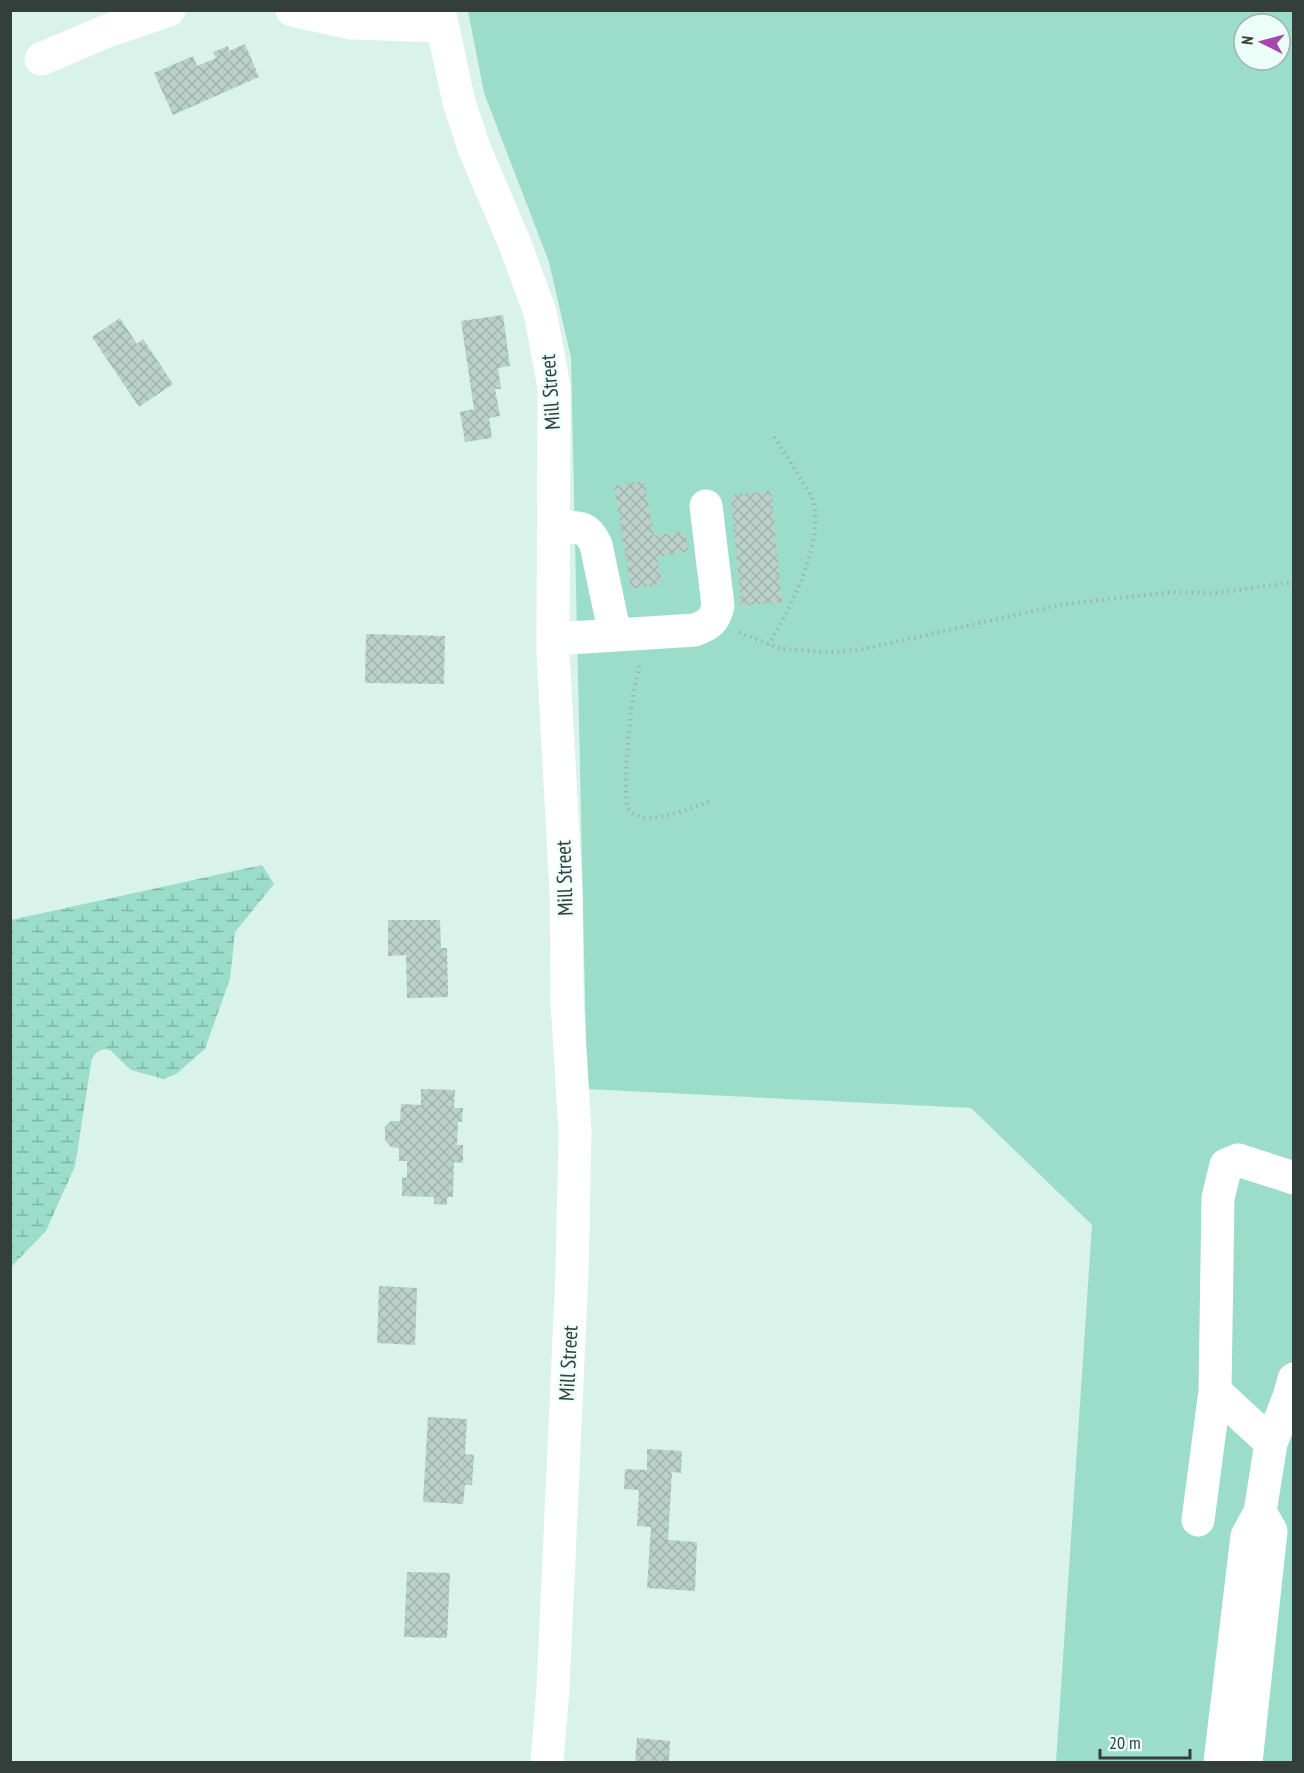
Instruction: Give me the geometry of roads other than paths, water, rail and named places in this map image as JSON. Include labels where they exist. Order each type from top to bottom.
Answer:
[{"type":"street","points":[[41,59],[107,31],[169,10]]},
{"type":"street","points":[[292,10],[352,23],[441,18]]},
{"type":"street","name":"Mill Street","points":[[441,18],[459,102],[474,148],[530,282],[546,339],[554,387],[554,639],[566,891],[567,1000],[575,1132],[572,1273],[554,1689],[547,1762]]},
{"type":"street","points":[[554,639],[695,630],[710,624],[715,618],[718,606],[706,506]]},
{"type":"street","points":[[554,527],[583,528],[591,533],[596,545],[615,635]]},
{"type":"street","points":[[1198,1520],[1215,1391],[1218,1198],[1226,1165],[1238,1160],[1293,1178]]},
{"type":"street","points":[[1220,1762],[1247,1536],[1260,1512],[1270,1443],[1289,1397],[1293,1379]]},
{"type":"street","points":[[1215,1391],[1270,1443]]},
{"type":"street","points":[[1246,1762],[1271,1531],[1260,1512]]}]
